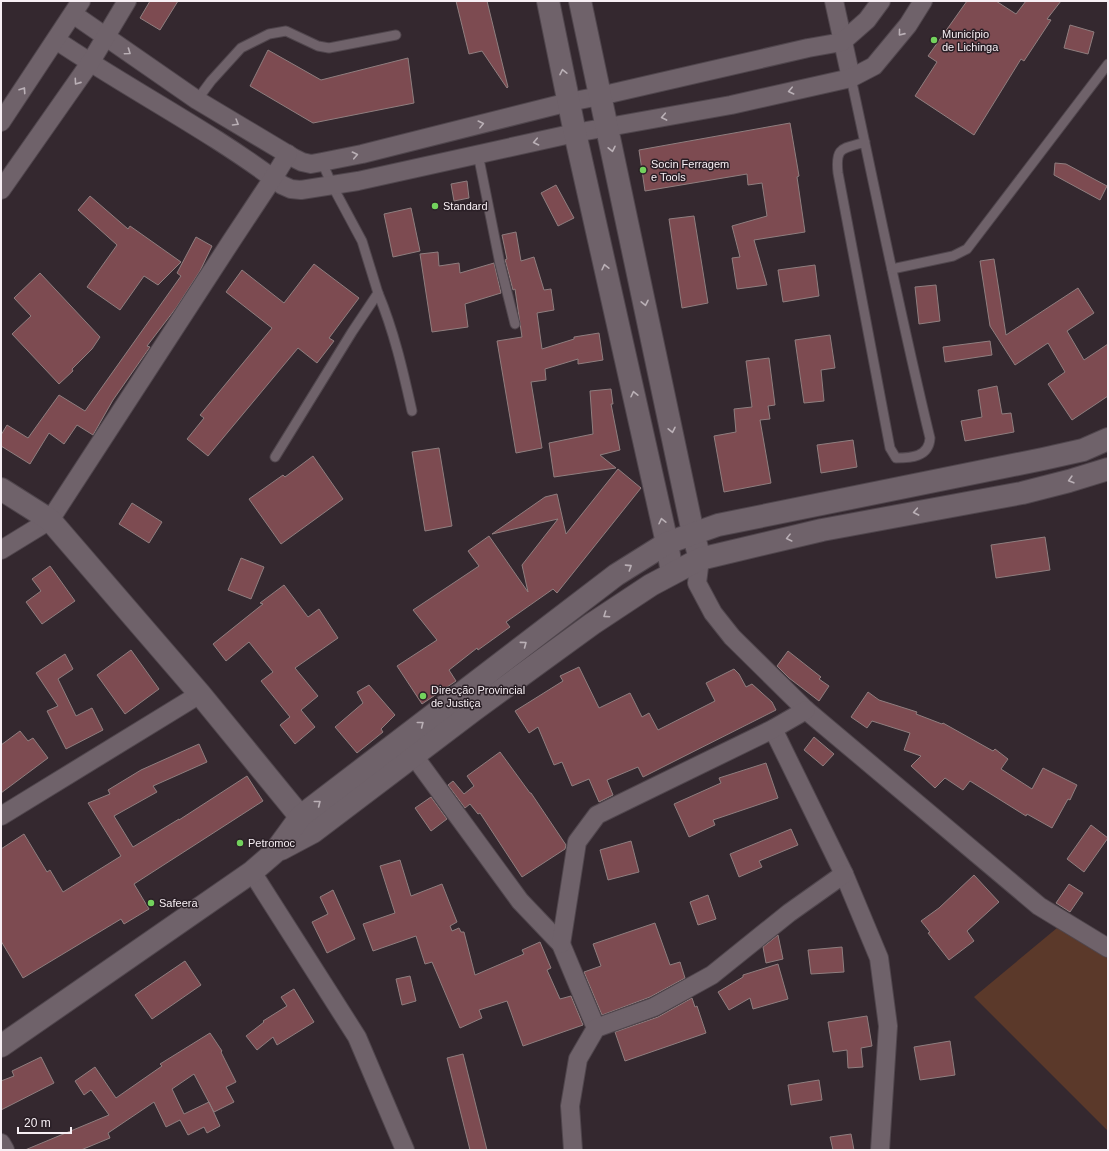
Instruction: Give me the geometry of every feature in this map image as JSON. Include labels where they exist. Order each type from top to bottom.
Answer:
[{"type":"main road","points":[[548,1],[667,543],[672,573]]},
{"type":"main road","points":[[583,4],[600,96],[693,533],[700,559]]},
{"type":"main road","points":[[1,1046],[252,872],[307,824],[616,575],[667,543],[718,525],[1083,450],[1108,440]]},
{"type":"main road","points":[[307,824],[414,756],[592,624],[651,585],[700,559],[822,530],[1022,493],[1108,469]]},
{"type":"main road","points":[[934,481],[940,508]]},
{"type":"main road","points":[[1,489],[50,520],[200,694],[307,824]]},
{"type":"main road","points":[[886,491],[892,517]]},
{"type":"street","points":[[1,190],[90,63],[127,1]]},
{"type":"street","points":[[834,1],[851,78]]},
{"type":"street","points":[[1,122],[77,7],[105,36],[197,100],[302,162],[311,164],[362,154],[569,102],[808,48],[842,42],[868,20],[881,1]]},
{"type":"street","points":[[56,40],[90,63],[230,148],[282,185],[291,189],[301,190],[332,185],[576,133],[731,105],[851,78],[874,66],[908,25],[923,1]]},
{"type":"street","points":[[1,550],[50,520],[288,154]]},
{"type":"street","points":[[700,559],[697,583],[713,613],[732,637],[806,710],[1039,906],[1108,948]]},
{"type":"street","points":[[672,573],[697,583]]},
{"type":"street","points":[[1,816],[200,694]]},
{"type":"street","points":[[561,944],[577,842],[597,815],[772,729],[806,710]]},
{"type":"street","points":[[772,729],[844,874],[879,958],[888,1026],[880,1150]]},
{"type":"street","points":[[414,756],[520,901],[561,944],[596,1028]]},
{"type":"street","points":[[252,872],[357,1037],[406,1150]]},
{"type":"street","points":[[573,1150],[570,1106],[578,1059],[596,1028],[654,1007],[712,975],[789,913],[844,874]]},
{"type":"street","points":[[1,1143],[5,1150]]},
{"type":"lane","points":[[197,100],[211,81],[241,48],[269,34],[286,31],[318,46],[329,48],[396,35]]},
{"type":"lane","points":[[892,268],[934,261],[953,256],[967,249],[1108,64]]},
{"type":"lane","points":[[851,78],[930,438],[930,445],[925,452],[910,458],[896,458],[890,448],[838,173],[838,154],[842,150],[865,142]]},
{"type":"lane","points":[[478,154],[500,264],[514,324]]},
{"type":"lane","points":[[322,162],[332,185],[362,241],[378,293],[399,352],[412,411]]},
{"type":"lane","points":[[275,457],[352,332],[378,293]]},
{"type":"shaded area","points":[[1063,923],[1108,943],[1108,1131],[974,997]]},
{"type":"building","points":[[150,1],[178,1],[160,30],[140,18]]},
{"type":"building","points":[[456,1],[487,1],[507,88],[482,51],[469,54]]},
{"type":"building","points":[[967,1],[996,1],[1016,14],[1026,1],[1061,1],[1047,19],[1051,20],[1024,61],[1021,59],[974,135],[915,96],[937,62],[928,56]]},
{"type":"building","points":[[1070,25],[1094,32],[1088,54],[1064,48]]},
{"type":"building","points":[[268,50],[321,80],[408,58],[414,103],[313,123],[250,86]]},
{"type":"building","points":[[790,123],[799,176],[797,177],[805,232],[754,240],[767,285],[737,289],[732,258],[740,257],[732,226],[767,216],[762,183],[748,185],[747,174],[645,191],[639,150]]},
{"type":"building","points":[[1055,163],[1066,164],[1107,186],[1100,200],[1054,175]]},
{"type":"building","points":[[467,181],[469,198],[454,201],[451,184]]},
{"type":"building","points":[[556,185],[574,218],[558,226],[541,193]]},
{"type":"building","points":[[90,196],[128,229],[130,226],[181,262],[158,285],[144,276],[120,310],[87,287],[117,245],[78,210]]},
{"type":"building","points":[[411,208],[420,251],[393,257],[384,214]]},
{"type":"building","points":[[694,216],[708,303],[682,308],[669,219]]},
{"type":"building","points":[[516,232],[521,261],[534,257],[544,290],[551,289],[554,310],[537,313],[542,349],[574,339],[574,337],[599,333],[603,360],[578,364],[578,359],[545,369],[546,380],[531,382],[542,448],[516,453],[497,341],[522,337],[515,289],[513,290],[505,260],[507,259],[502,235]]},
{"type":"building","points":[[196,237],[212,246],[200,271],[176,308],[147,346],[150,347],[113,400],[93,435],[77,425],[64,444],[49,433],[30,464],[1,446],[1,435],[7,425],[28,438],[59,395],[85,411],[181,276],[177,273]]},
{"type":"building","points":[[438,252],[439,266],[459,263],[460,273],[494,263],[501,293],[465,304],[468,327],[432,332],[420,254]]},
{"type":"building","points":[[994,259],[1006,335],[1078,288],[1094,313],[1067,331],[1084,360],[1108,344],[1108,396],[1072,420],[1048,384],[1065,372],[1048,343],[1015,365],[990,326],[980,261]]},
{"type":"building","points":[[314,264],[359,298],[329,338],[334,341],[317,363],[298,348],[208,456],[187,439],[204,418],[200,415],[272,328],[226,292],[242,270],[284,303]]},
{"type":"building","points":[[815,265],[819,296],[783,302],[778,270]]},
{"type":"building","points":[[40,273],[100,337],[92,349],[72,369],[73,371],[59,384],[12,334],[31,316],[14,298]]},
{"type":"building","points":[[936,285],[940,321],[919,324],[915,287]]},
{"type":"building","points":[[830,335],[835,368],[821,370],[824,401],[804,403],[795,340]]},
{"type":"building","points":[[990,341],[992,355],[945,362],[943,347]]},
{"type":"building","points":[[769,358],[775,405],[768,406],[770,419],[760,420],[771,483],[724,492],[714,436],[736,432],[734,409],[752,407],[746,361]]},
{"type":"building","points":[[997,386],[1002,414],[1011,413],[1014,432],[965,441],[961,421],[982,417],[978,390]]},
{"type":"building","points":[[611,389],[613,404],[611,404],[620,450],[600,455],[616,468],[554,477],[549,443],[593,434],[590,391]]},
{"type":"building","points":[[853,440],[857,467],[821,473],[817,445]]},
{"type":"building","points":[[439,448],[452,526],[425,531],[412,452]]},
{"type":"building","points":[[313,456],[343,499],[281,544],[249,499],[283,475],[285,477]]},
{"type":"building","points":[[618,469],[641,488],[557,593],[553,589],[506,622],[510,627],[478,650],[477,648],[449,670],[456,681],[422,704],[397,666],[437,640],[413,610],[479,566],[468,551],[489,536],[528,592],[522,565],[558,519],[492,534],[545,497],[557,494],[566,534]]},
{"type":"building","points":[[132,503],[162,522],[149,543],[119,524]]},
{"type":"building","points":[[1045,537],[1050,570],[996,578],[991,545]]},
{"type":"building","points":[[241,558],[264,567],[251,599],[228,590]]},
{"type":"building","points":[[50,566],[75,601],[42,624],[26,602],[41,591],[32,579]]},
{"type":"building","points":[[284,585],[308,617],[319,609],[338,638],[295,668],[318,696],[301,710],[315,727],[295,744],[280,725],[290,717],[261,681],[273,672],[249,642],[226,661],[213,644],[263,604],[260,603]]},
{"type":"building","points":[[131,650],[159,689],[125,714],[97,675]]},
{"type":"building","points":[[788,651],[821,677],[819,679],[829,686],[819,701],[789,678],[777,666]]},
{"type":"building","points":[[65,654],[73,669],[58,679],[76,716],[92,708],[103,730],[66,749],[47,711],[58,706],[36,673]]},
{"type":"building","points":[[579,667],[599,708],[630,693],[642,717],[649,713],[658,730],[715,701],[706,683],[734,669],[739,674],[746,687],[752,684],[772,702],[776,710],[643,777],[638,767],[607,780],[613,795],[599,802],[589,779],[572,786],[562,762],[554,765],[538,727],[529,733],[515,711],[563,681],[560,676]]},
{"type":"building","points":[[369,685],[395,715],[381,729],[383,732],[357,753],[335,727],[363,703],[357,692]]},
{"type":"building","points":[[868,692],[879,700],[917,712],[916,714],[942,724],[943,723],[993,751],[995,749],[1008,759],[1001,769],[1032,789],[1043,768],[1077,785],[1070,800],[1068,799],[1052,828],[1027,814],[1026,816],[970,781],[963,790],[945,778],[935,788],[911,766],[921,756],[904,750],[910,733],[872,721],[867,728],[851,717]]},
{"type":"building","points":[[20,731],[28,741],[33,738],[48,758],[1,793],[1,745]]},
{"type":"building","points":[[814,737],[834,754],[823,766],[804,750]]},
{"type":"building","points":[[199,744],[207,762],[153,786],[157,792],[114,816],[133,847],[179,820],[247,776],[263,801],[134,884],[149,909],[124,924],[121,919],[23,978],[1,941],[1,849],[24,834],[47,872],[50,870],[63,892],[121,856],[88,803],[110,794],[108,790],[141,770]]},
{"type":"building","points":[[500,752],[531,793],[566,845],[565,849],[522,877],[480,813],[478,814],[470,804],[465,808],[448,785],[453,781],[464,794],[474,786],[467,776]]},
{"type":"building","points":[[766,763],[778,798],[713,820],[715,825],[689,837],[674,804],[721,783],[719,778]]},
{"type":"building","points":[[431,797],[447,819],[431,831],[415,808]]},
{"type":"building","points":[[1091,825],[1108,838],[1084,872],[1067,859]]},
{"type":"building","points":[[791,829],[798,845],[759,861],[762,867],[739,877],[730,854]]},
{"type":"building","points":[[631,841],[639,872],[608,880],[600,850]]},
{"type":"building","points":[[400,860],[411,896],[442,884],[457,922],[450,926],[452,931],[459,928],[461,932],[464,932],[475,975],[524,954],[522,950],[540,942],[551,968],[547,970],[560,999],[571,996],[583,1025],[523,1046],[507,1001],[479,1010],[482,1018],[460,1028],[432,962],[425,964],[416,936],[373,951],[363,924],[395,913],[380,866]]},
{"type":"building","points":[[974,875],[999,902],[967,931],[974,941],[949,960],[928,933],[930,932],[921,921],[939,908]]},
{"type":"building","points":[[1069,884],[1083,893],[1070,912],[1056,903]]},
{"type":"building","points":[[333,890],[355,939],[327,953],[312,922],[328,914],[320,897]]},
{"type":"building","points":[[708,895],[716,919],[698,925],[690,902]]},
{"type":"building","points":[[655,923],[670,965],[680,962],[685,978],[650,997],[602,1015],[584,972],[601,966],[593,944]]},
{"type":"building","points":[[778,935],[783,959],[766,963],[763,947]]},
{"type":"building","points":[[842,947],[844,972],[811,974],[808,950]]},
{"type":"building","points":[[185,961],[201,985],[152,1019],[135,995]]},
{"type":"building","points":[[778,964],[788,999],[753,1009],[750,998],[729,1010],[718,992],[743,977],[743,975]]},
{"type":"building","points":[[410,976],[416,1001],[402,1005],[396,979]]},
{"type":"building","points":[[294,989],[314,1022],[277,1045],[273,1037],[257,1050],[246,1036],[264,1022],[263,1021],[287,1006],[281,997]]},
{"type":"building","points":[[692,998],[695,1007],[697,1006],[706,1033],[625,1061],[615,1032],[658,1017]]},
{"type":"building","points":[[867,1016],[872,1046],[861,1048],[863,1067],[848,1068],[847,1050],[833,1052],[828,1022]]},
{"type":"building","points":[[210,1033],[222,1051],[221,1052],[236,1082],[226,1087],[234,1102],[214,1112],[211,1106],[220,1126],[207,1133],[204,1127],[188,1135],[180,1120],[166,1127],[154,1102],[108,1133],[110,1138],[81,1150],[25,1150],[109,1115],[91,1090],[84,1095],[75,1081],[95,1067],[116,1098],[162,1066],[160,1064]],"holes":[[[194,1074],[209,1102],[184,1114],[172,1089]]]},
{"type":"building","points":[[950,1041],[955,1075],[920,1080],[914,1047]]},
{"type":"building","points":[[463,1054],[487,1150],[470,1150],[447,1058]]},
{"type":"building","points":[[41,1057],[54,1083],[1,1110],[1,1081],[14,1076],[12,1071]]},
{"type":"building","points":[[819,1080],[822,1100],[791,1105],[788,1085]]},
{"type":"building","points":[[851,1134],[854,1150],[833,1150],[830,1137]]},
{"type":"place","name":"Município de Lichinga","points":[[934,40]]},
{"type":"place","name":"Socin Ferragem e Tools","points":[[643,170]]},
{"type":"place","name":"Standard","points":[[435,206]]},
{"type":"place","name":"Direcção Provincial de Justiça","points":[[423,696]]},
{"type":"place","name":"Petromoc","points":[[240,843]]},
{"type":"place","name":"Safeera","points":[[151,903]]}]
